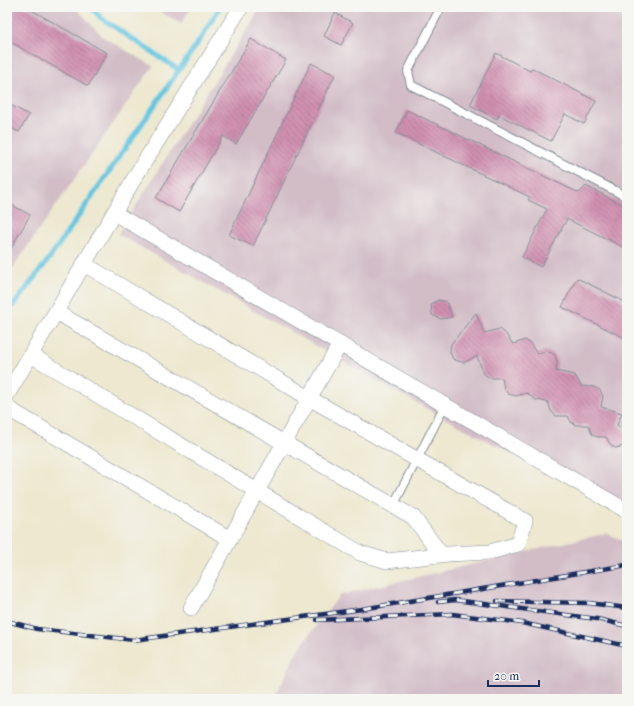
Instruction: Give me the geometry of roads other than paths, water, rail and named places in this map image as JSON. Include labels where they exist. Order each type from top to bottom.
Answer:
[{"type":"street","points":[[7,395],[138,172],[241,7]]},
{"type":"street","points":[[114,213],[627,511]]},
{"type":"street","points":[[30,355],[360,553],[387,560],[441,554],[490,552],[518,544],[525,521],[309,398],[84,264]]},
{"type":"street","points":[[56,312],[413,517],[441,554]]},
{"type":"street","points":[[191,608],[340,344]]},
{"type":"street","points":[[7,408],[230,539]]},
{"type":"lane","points":[[441,7],[408,71],[412,85],[627,197]]},
{"type":"lane","points":[[393,506],[444,405]]},
{"type":"waterway","points":[[91,7],[101,18],[179,70]]},
{"type":"waterway","points":[[7,314],[51,256],[201,38],[220,7]]},
{"type":"railway","points":[[7,621],[37,629],[134,640],[362,609],[627,565]]},
{"type":"railway","points":[[438,602],[455,600],[597,619],[627,626]]},
{"type":"railway","points":[[497,601],[589,603],[627,608]]},
{"type":"railway","points":[[317,620],[452,614],[522,623],[627,646]]}]
